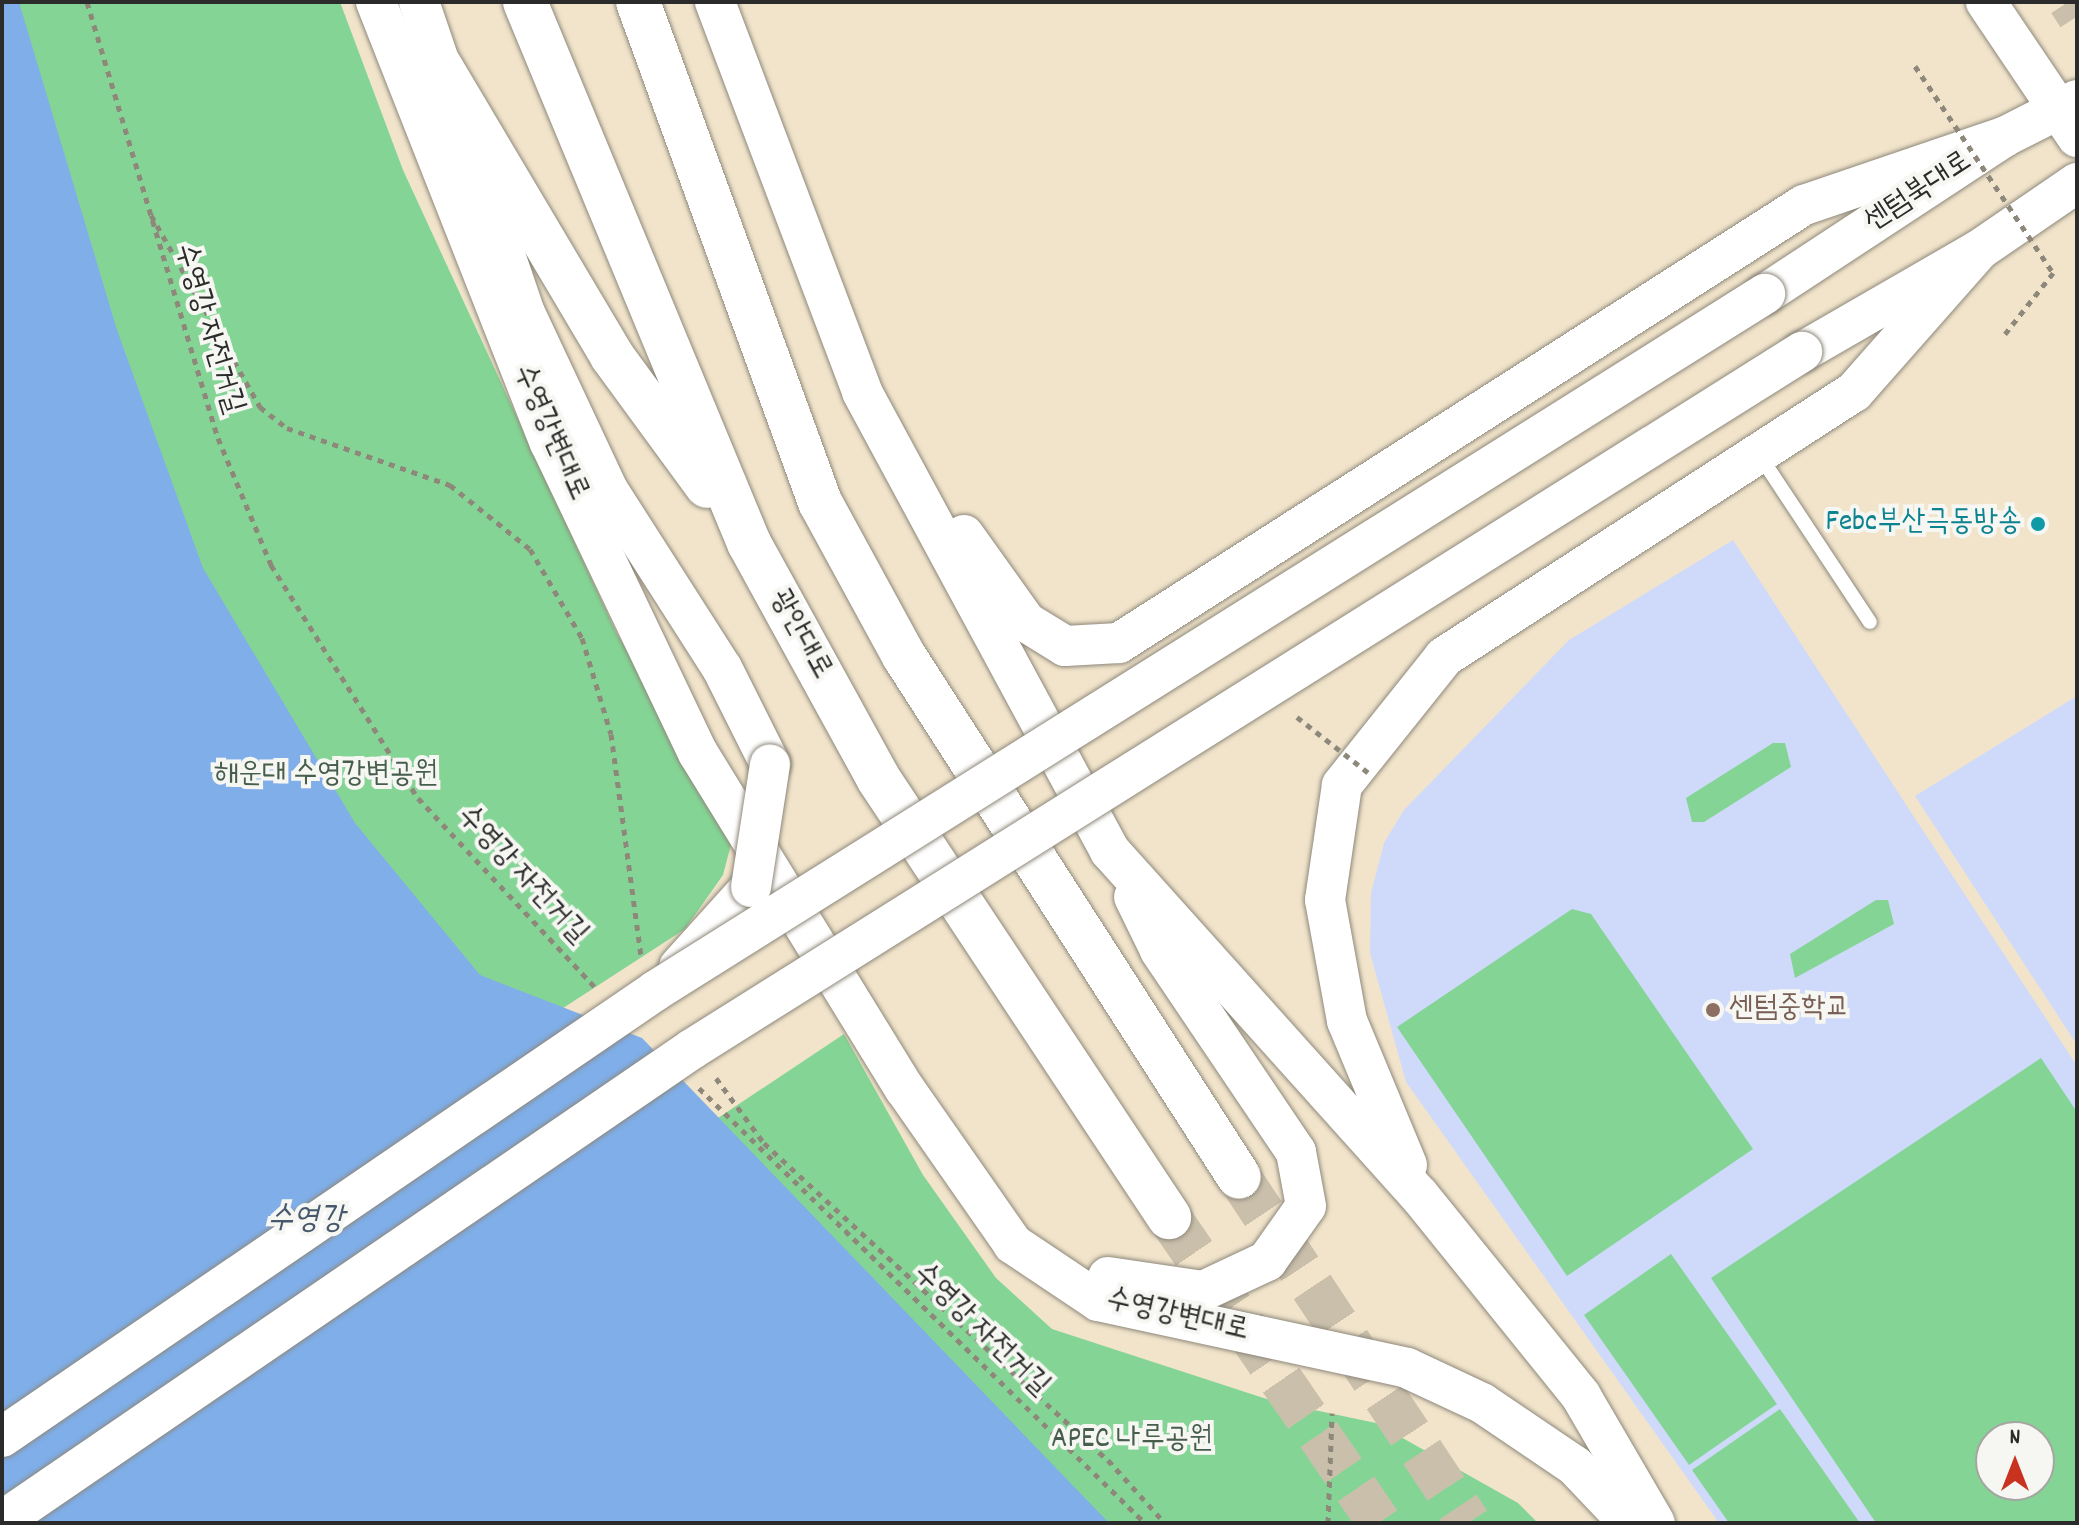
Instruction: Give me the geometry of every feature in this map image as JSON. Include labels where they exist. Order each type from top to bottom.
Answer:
[{"type":"highway","name":"광안대로","points":[[525,2],[749,543],[878,778],[1169,1217]]},
{"type":"highway","points":[[638,2],[820,502],[904,656],[1239,1177]]},
{"type":"highway","points":[[440,66],[612,356],[749,543]]},
{"type":"main road","name":"수영강변대로","points":[[376,2],[550,443],[698,753],[905,1089],[1013,1244],[1098,1301],[1407,1368],[1482,1403],[1575,1466],[1629,1523]]},
{"type":"main road","points":[[2,1437],[648,978],[751,887],[770,764],[722,668],[608,490],[544,354],[419,2]]},
{"type":"main road","points":[[715,2],[862,392],[1110,851],[1160,950],[1296,1152],[1306,1206],[1267,1261],[1203,1291],[1130,1285],[1013,1244]]},
{"type":"main road","points":[[1986,2],[2071,116]]},
{"type":"main road","name":"센텀북대로","points":[[648,978],[1765,294],[2004,137],[2071,116]]},
{"type":"main road","points":[[862,392],[1026,622],[1065,646],[1119,643],[1804,205],[2004,137]]},
{"type":"main road","points":[[2,1521],[692,1049],[1802,352],[1979,250],[2077,183]]},
{"type":"main road","points":[[1419,1195],[1347,1021],[1325,900],[1342,785],[1444,657],[1854,392],[1979,250]]},
{"type":"main road","points":[[1110,851],[1419,1195],[1581,1396],[1655,1523]]},
{"type":"lane","points":[[1759,454],[1870,622]]},
{"type":"path","name":"수영강 자전거길","points":[[87,2],[218,438],[271,565],[418,798],[607,999]]},
{"type":"path","points":[[1915,66],[2053,273],[2005,334]]},
{"type":"path","points":[[147,207],[260,407],[287,428],[450,485],[530,549],[582,638],[611,734],[648,978]]},
{"type":"path","points":[[1297,717],[1370,774]]},
{"type":"path","points":[[708,1068],[764,1143],[1108,1460],[1165,1523]]},
{"type":"path","name":"수영강 자전거길","points":[[685,1074],[1145,1523]]},
{"type":"path","points":[[1328,1523],[1332,1413]]},
{"type":"shaded area","name":"센텀중학교","points":[[1733,540],[2077,1066],[2077,1523],[1719,1523],[1406,1082],[1370,953],[1371,893],[1384,843],[1404,810],[1569,640]]},
{"type":"shaded area","points":[[2077,696],[2077,1045],[1915,796]]},
{"type":"green space","name":"해운대 수영강변공원","points":[[2,2],[340,2],[403,170],[616,632],[733,837],[723,875],[685,929],[230,1224]]},
{"type":"green space","points":[[1773,743],[1785,743],[1791,767],[1704,822],[1692,822],[1686,798]]},
{"type":"green space","points":[[1876,900],[1888,900],[1894,924],[1795,978],[1790,954]]},
{"type":"green space","points":[[1572,909],[1591,914],[1753,1149],[1567,1276],[1397,1027]]},
{"type":"green space","name":"APEC 나루공원","points":[[844,1034],[923,1175],[996,1278],[1052,1329],[1276,1402],[1376,1423],[1518,1503],[1538,1523],[1096,1523],[697,1132]]},
{"type":"green space","points":[[2041,1058],[2077,1112],[2077,1523],[1876,1523],[1711,1278]]},
{"type":"green space","points":[[1671,1254],[1777,1404],[1689,1465],[1584,1315]]},
{"type":"green space","points":[[1780,1409],[1860,1523],[1729,1523],[1692,1470]]},
{"type":"water","name":"수영강","points":[[2,2],[19,2],[117,330],[203,568],[355,823],[480,975],[642,1038],[1109,1523],[2,1523]]},
{"type":"tunnel","points":[[2068,2],[2077,16]]},
{"type":"tunnel","points":[[1239,1177],[1469,1523]]},
{"type":"tunnel","points":[[1169,1217],[1379,1523]]},
{"type":"place","name":"Febc부산극동방송","points":[[2038,524]]},
{"type":"place","name":"센텀중학교","points":[[1713,1010]]}]
